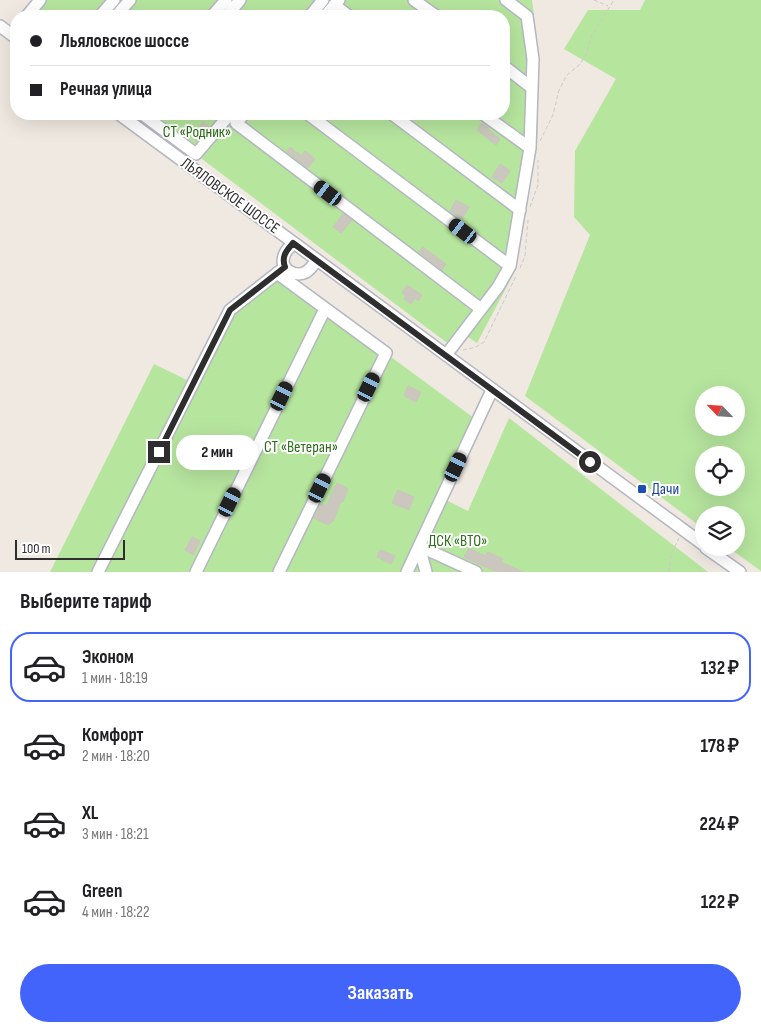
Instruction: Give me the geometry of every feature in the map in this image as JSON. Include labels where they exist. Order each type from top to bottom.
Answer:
[{"type":"street","points":[[32,10],[40,0]]},
{"type":"street","points":[[105,10],[114,0]]},
{"type":"street","points":[[121,10],[130,0]]},
{"type":"street","points":[[217,10],[226,0]]},
{"type":"street","points":[[232,10],[240,0]]},
{"type":"street","points":[[315,10],[323,0]]},
{"type":"street","points":[[414,0],[428,10]]},
{"type":"street","points":[[446,355],[498,287],[515,270],[526,210],[536,148],[532,88],[533,59],[527,16],[506,0]]},
{"type":"street","points":[[510,71],[532,88]]},
{"type":"street","name":"ЛЬЯЛОВСКОЕ ШОССЕ","points":[[131,120],[162,146],[695,539]]},
{"type":"street","points":[[150,120],[196,154],[225,120]]},
{"type":"street","points":[[239,120],[236,123],[481,309]]},
{"type":"street","points":[[316,120],[515,270]]},
{"type":"street","points":[[400,120],[526,210]]},
{"type":"street","points":[[493,120],[536,148]]},
{"type":"street","points":[[162,146],[170,135]]},
{"type":"street","points":[[98,572],[230,310],[281,270],[284,256],[293,243]]},
{"type":"street","points":[[281,270],[302,274],[310,269],[317,260]]},
{"type":"street","points":[[279,572],[386,353],[325,308],[281,270]]},
{"type":"street","points":[[196,572],[325,308]]},
{"type":"street","points":[[407,572],[492,390]]},
{"type":"street","points":[[419,546],[426,572]]},
{"type":"street","points":[[419,546],[476,572]]},
{"type":"street","name":"ЛЬЯЛОВСКОЕ ШОССЕ","points":[[718,556],[740,572]]},
{"type":"path","points":[[594,0],[608,6]]},
{"type":"path","points":[[446,355],[476,347],[484,342],[515,270],[525,256],[526,210],[538,185],[536,148],[553,115],[559,90],[567,75],[579,66],[592,35],[608,6],[614,0]]},
{"type":"path","points":[[669,572],[672,552],[683,530]]},
{"type":"green space","name":"СТ «Родник»","points":[[40,0],[532,0],[539,58],[537,146],[515,271],[477,343],[461,332],[450,345],[150,120],[510,120],[510,10],[32,10]]},
{"type":"green space","points":[[645,0],[761,0],[761,571],[740,556],[745,556],[745,506],[695,506],[695,522],[525,396],[590,235],[574,217],[575,151],[616,79],[564,49],[588,10],[640,10]]},
{"type":"green space","name":"СТ «Ветеран»","points":[[277,273],[478,421],[442,498],[468,511],[509,418],[708,572],[50,572],[154,364],[193,383],[230,310]]},
{"type":"building","points":[[203,122],[209,127],[197,141],[192,138]]},
{"type":"building","points":[[482,123],[500,139],[496,145],[477,130]]},
{"type":"building","points":[[290,147],[301,156],[305,151],[315,159],[308,168],[286,151]]},
{"type":"building","points":[[500,164],[510,171],[502,183],[492,177]]},
{"type":"building","points":[[456,200],[469,207],[462,219],[450,211]]},
{"type":"building","points":[[343,214],[352,220],[341,233],[333,227]]},
{"type":"building","points":[[423,247],[446,264],[442,270],[419,252]]},
{"type":"building","points":[[407,285],[422,295],[418,301],[415,298],[411,304],[404,299],[406,296],[402,293]]},
{"type":"building","points":[[408,386],[421,392],[416,402],[404,396]]},
{"type":"building","points":[[337,483],[348,489],[334,520],[328,525],[314,518],[321,504],[326,506]]},
{"type":"building","points":[[398,490],[414,497],[409,510],[392,503]]},
{"type":"building","points":[[192,537],[200,541],[193,555],[185,550]]},
{"type":"building","points":[[469,548],[485,556],[488,552],[503,559],[501,562],[523,572],[497,572],[476,563],[464,557]]},
{"type":"building","points":[[380,550],[395,556],[391,564],[377,557]]},
{"type":"place","name":"Дачи","points":[[642,489]]},
{"type":"route","points":[[159,452],[230,310],[285,267],[284,256],[293,243],[590,462]]},
{"type":"park label","name":"ДСК «ВТО»","points":[[458,541]]}]
